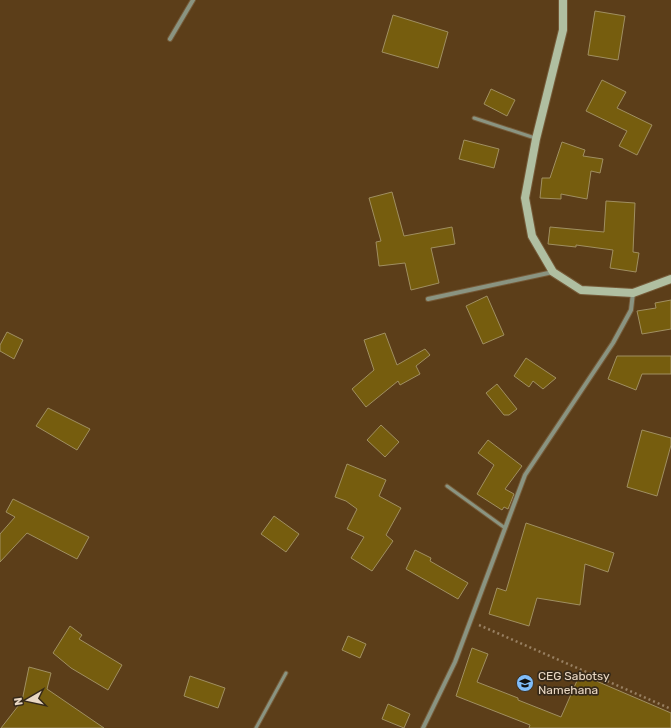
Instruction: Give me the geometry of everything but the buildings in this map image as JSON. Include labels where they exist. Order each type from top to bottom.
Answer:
[{"type":"main road","points":[[563,0],[563,30],[536,139],[525,198],[532,236],[553,272],[582,290],[633,293],[671,279]]},
{"type":"street","points":[[170,39],[193,0]]},
{"type":"street","points":[[428,299],[553,272]]},
{"type":"street","points":[[423,728],[455,662],[525,475],[613,343],[631,310],[633,293]]},
{"type":"lane","points":[[474,118],[536,139]]},
{"type":"lane","points":[[447,486],[505,528]]},
{"type":"lane","points":[[256,728],[286,673]]},
{"type":"path","points":[[470,621],[671,710]]},
{"type":"place","name":"CEG Sabotsy Namehana","points":[[525,683]]}]
